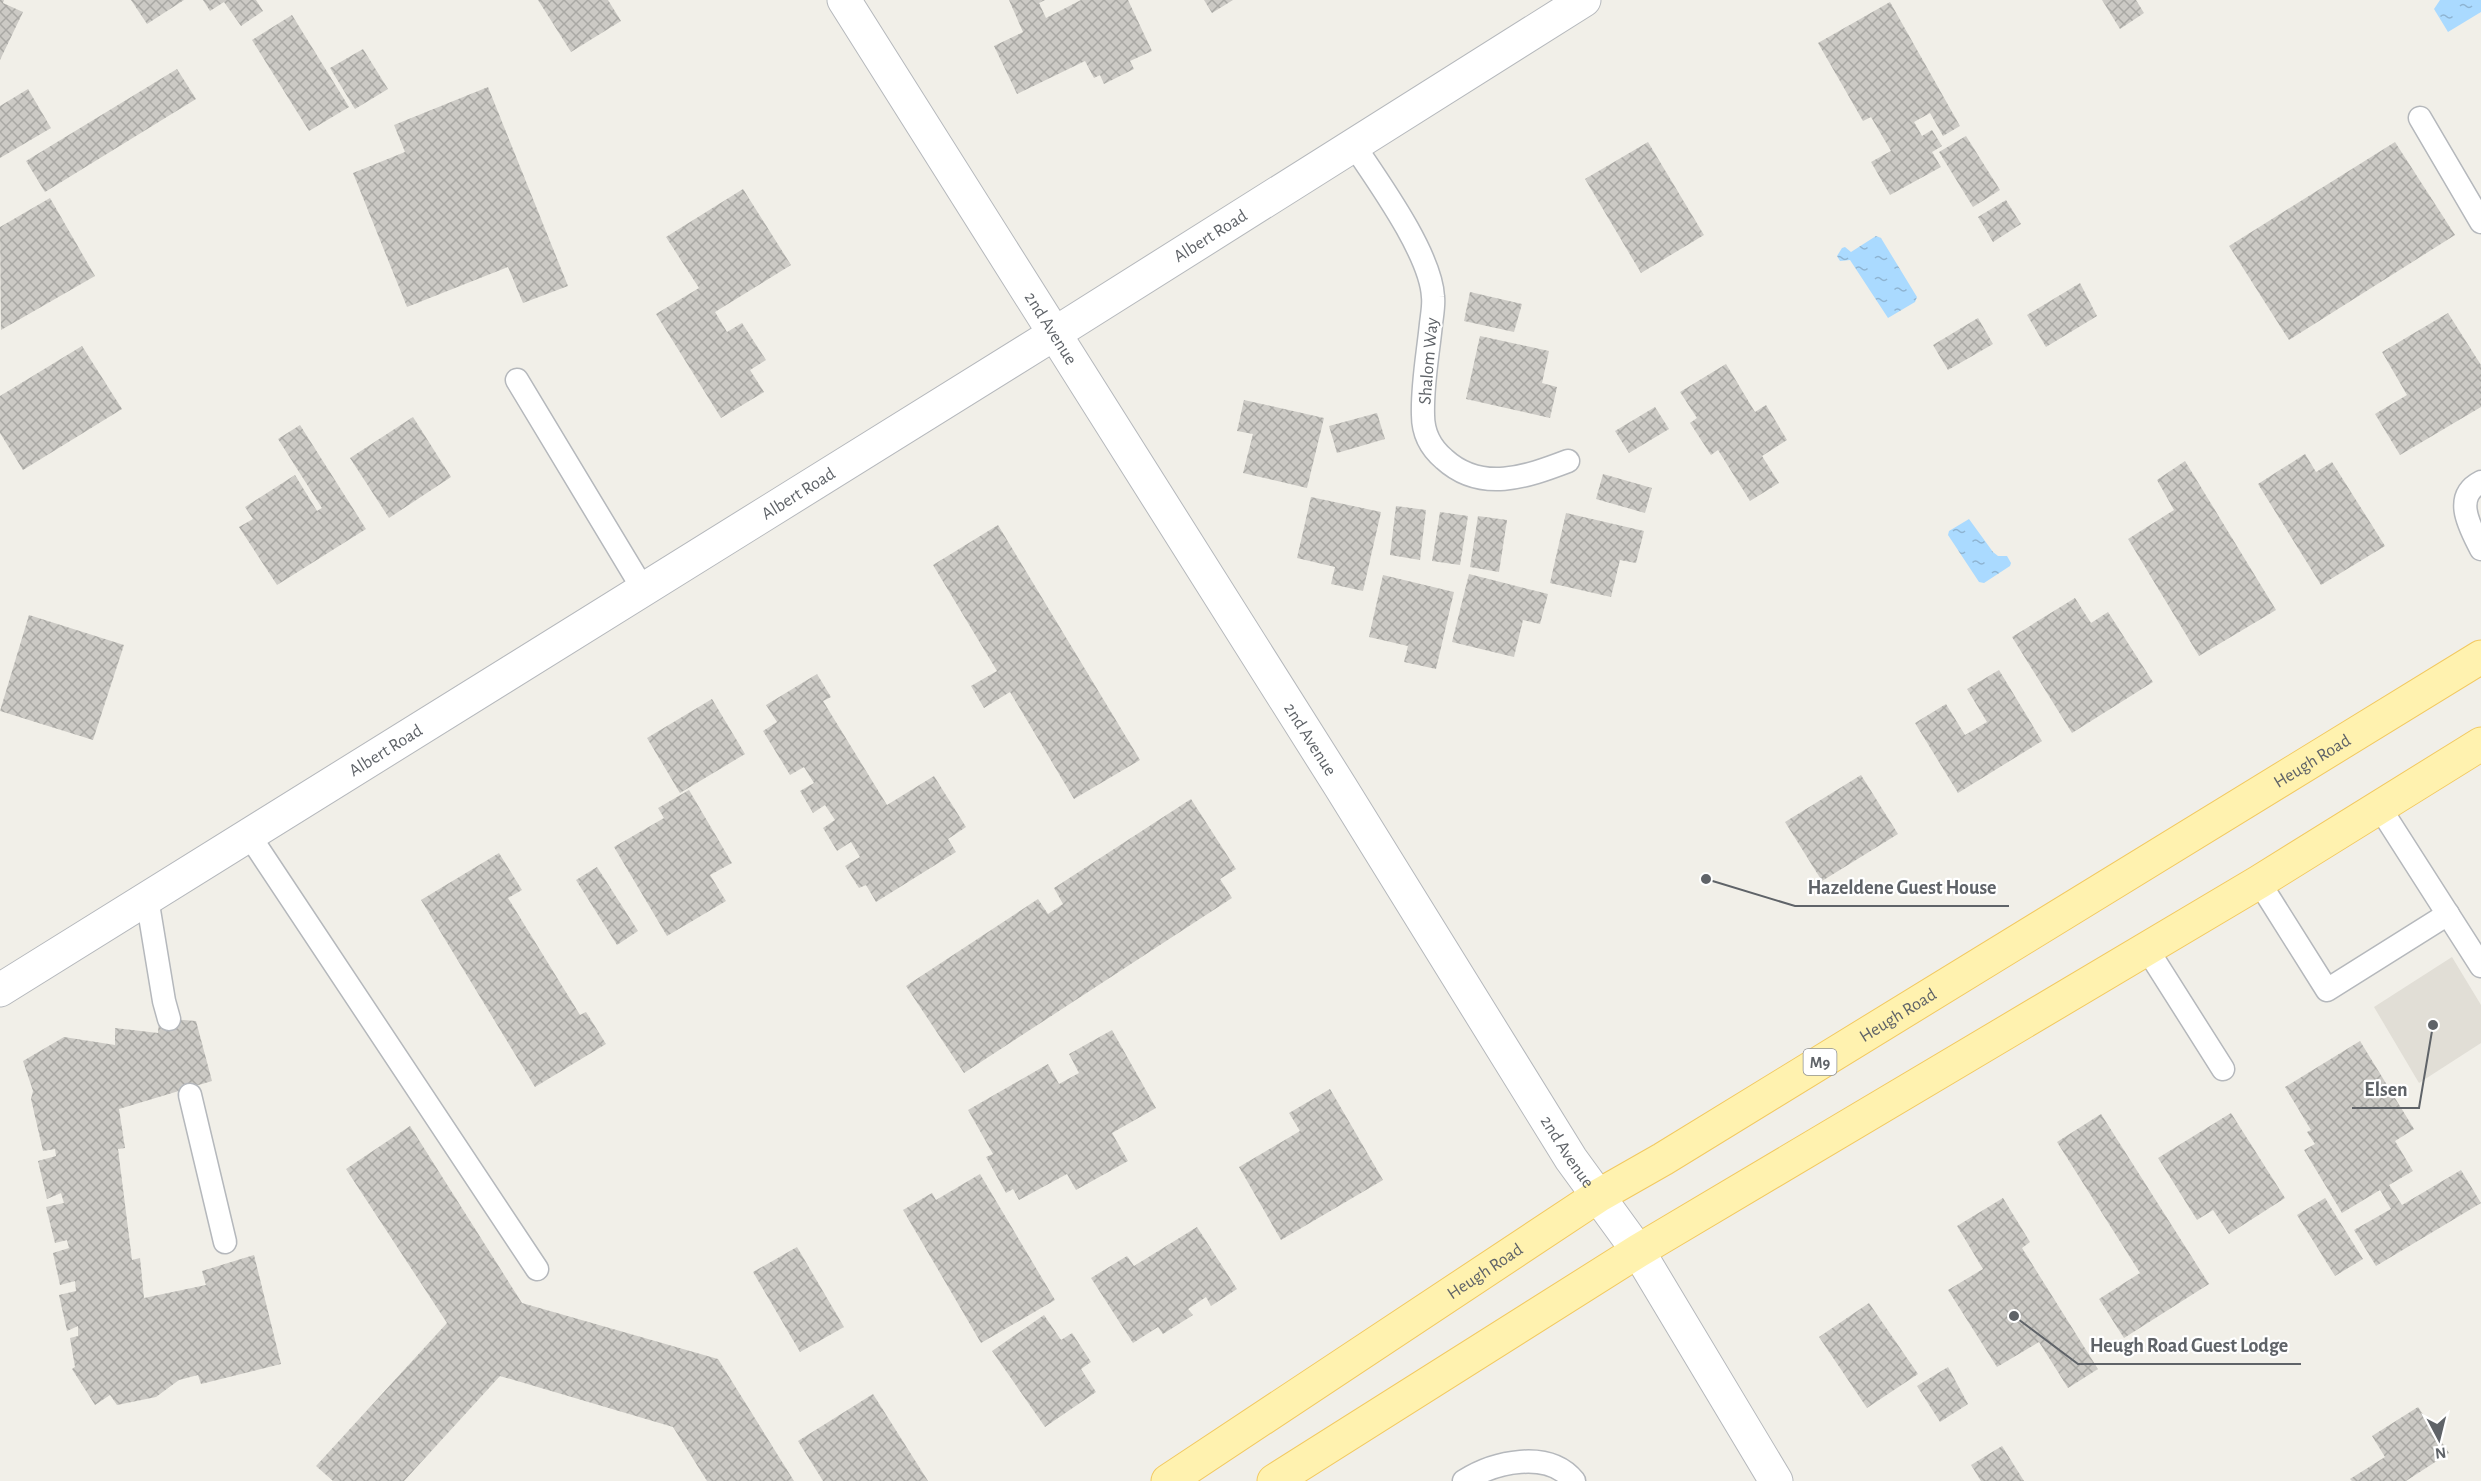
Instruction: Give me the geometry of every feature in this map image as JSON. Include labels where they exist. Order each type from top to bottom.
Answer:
[{"type":"main road","name":"Heugh Road","points":[[1168,1481],[1598,1196],[1663,1159],[2481,657]]},
{"type":"main road","points":[[1274,1481],[1638,1251],[2259,882],[2481,744]]},
{"type":"street","name":"2nd Avenue","points":[[843,0],[1333,776],[1571,1159],[1638,1251],[1776,1481]]},
{"type":"street","name":"Albert Road","points":[[4,983],[249,835],[1054,334],[1584,0]]},
{"type":"lane","points":[[2420,118],[2481,222]]},
{"type":"lane","name":"Shalom Way","points":[[1353,144],[1384,191],[1425,262],[1434,296],[1423,416],[1426,437],[1439,455],[1456,470],[1480,479],[1515,479],[1568,461]]},
{"type":"lane","points":[[517,380],[643,589]]},
{"type":"lane","points":[[2481,482],[2474,485],[2465,500],[2466,518],[2481,549]]},
{"type":"lane","points":[[2380,808],[2481,966]]},
{"type":"lane","points":[[249,835],[537,1269]]},
{"type":"lane","points":[[2259,882],[2326,990],[2448,915]]},
{"type":"lane","points":[[147,898],[164,1001],[170,1019]]},
{"type":"lane","points":[[2147,949],[2223,1069]]},
{"type":"lane","points":[[190,1095],[225,1242]]},
{"type":"lane","points":[[1464,1481],[1508,1463],[1533,1461],[1567,1473],[1574,1481]]},
{"type":"shaded area","points":[[2452,957],[2481,1005],[2481,1043],[2419,1083],[2374,1007]]},
{"type":"water","points":[[2440,0],[2481,0],[2481,12],[2448,32],[2434,9]]},
{"type":"water","points":[[1876,236],[1881,238],[1917,297],[1915,302],[1888,318],[1850,260],[1840,261],[1837,256],[1842,248],[1845,247],[1851,252]]},
{"type":"water","points":[[1969,519],[1993,552],[1998,556],[2007,556],[2011,563],[2010,566],[1984,583],[1979,582],[1948,535],[1949,531]]},
{"type":"building","points":[[0,0],[4,0],[3,3],[23,12],[0,60]]},
{"type":"building","points":[[131,0],[184,0],[147,24]]},
{"type":"building","points":[[203,0],[256,0],[263,11],[241,26],[224,2],[210,11]]},
{"type":"building","points":[[538,0],[608,0],[621,21],[571,52]]},
{"type":"building","points":[[1009,0],[1045,0],[1039,3],[1046,18],[1081,0],[1128,0],[1152,51],[1130,61],[1134,69],[1104,84],[1100,75],[1094,78],[1085,61],[1017,94],[994,46],[1023,32]]},
{"type":"building","points":[[1204,0],[1233,0],[1212,13]]},
{"type":"building","points":[[2102,0],[2136,0],[2144,13],[2120,29]]},
{"type":"building","points":[[1890,2],[1960,126],[1943,136],[1930,113],[1914,122],[1922,136],[1932,130],[1942,146],[1932,152],[1941,167],[1890,195],[1871,162],[1891,151],[1871,117],[1863,121],[1818,43]]},
{"type":"building","points":[[292,15],[349,107],[309,131],[252,40]]},
{"type":"building","points":[[363,49],[388,89],[355,109],[330,68]]},
{"type":"building","points":[[177,69],[196,99],[45,192],[26,161]]},
{"type":"building","points":[[488,87],[568,286],[523,303],[508,267],[407,307],[353,173],[405,152],[394,125]]},
{"type":"building","points":[[28,89],[51,128],[0,158],[0,106]]},
{"type":"building","points":[[1966,136],[2000,190],[1973,207],[1939,152]]},
{"type":"building","points":[[1648,142],[1704,235],[1641,273],[1585,179]]},
{"type":"building","points":[[2395,142],[2455,235],[2289,340],[2229,246]]},
{"type":"building","points":[[743,189],[791,265],[715,312],[727,332],[742,323],[766,360],[750,370],[764,392],[721,418],[656,314],[699,288],[666,237]]},
{"type":"building","points":[[50,198],[95,276],[1,330],[0,227]]},
{"type":"building","points":[[2006,200],[2021,224],[1993,242],[1978,217]]},
{"type":"building","points":[[2080,283],[2097,316],[2046,347],[2027,315]]},
{"type":"building","points":[[1470,292],[1522,304],[1514,332],[1464,321]]},
{"type":"building","points":[[2448,313],[2481,365],[2481,407],[2400,455],[2375,414],[2407,395],[2382,352]]},
{"type":"building","points":[[1978,318],[1993,344],[1948,370],[1933,345]]},
{"type":"building","points":[[1480,336],[1549,351],[1542,383],[1557,387],[1550,418],[1466,399]]},
{"type":"building","points":[[82,346],[122,409],[23,470],[0,433],[0,396]]},
{"type":"building","points":[[1726,364],[1755,412],[1766,405],[1787,440],[1762,456],[1779,483],[1750,501],[1718,450],[1711,455],[1690,423],[1697,418],[1680,392]]},
{"type":"building","points":[[1244,400],[1324,418],[1307,488],[1243,473],[1253,434],[1237,431]]},
{"type":"building","points":[[1655,407],[1669,429],[1629,453],[1615,431]]},
{"type":"building","points":[[1377,413],[1385,439],[1337,453],[1329,426]]},
{"type":"building","points":[[413,417],[451,477],[389,518],[350,458]]},
{"type":"building","points":[[300,425],[366,529],[277,585],[239,527],[253,519],[245,507],[295,475],[317,511],[322,508],[278,439]]},
{"type":"building","points":[[2305,454],[2316,472],[2332,462],[2385,546],[2321,585],[2258,484]]},
{"type":"building","points":[[2185,461],[2276,610],[2199,656],[2128,539],[2174,510],[2157,480]]},
{"type":"building","points":[[1603,474],[1652,488],[1645,513],[1596,499]]},
{"type":"building","points":[[1311,497],[1381,512],[1363,591],[1331,584],[1335,567],[1297,558]]},
{"type":"building","points":[[1396,506],[1426,510],[1420,560],[1390,555]]},
{"type":"building","points":[[1440,512],[1468,516],[1460,565],[1432,561]]},
{"type":"building","points":[[1566,513],[1644,531],[1636,563],[1620,560],[1611,597],[1550,583]]},
{"type":"building","points":[[1478,516],[1507,520],[1499,572],[1470,567]]},
{"type":"building","points":[[998,525],[1140,760],[1074,799],[1010,692],[984,708],[971,686],[997,671],[933,565]]},
{"type":"building","points":[[1469,574],[1548,594],[1540,624],[1523,620],[1514,657],[1452,642]]},
{"type":"building","points":[[1383,575],[1454,592],[1436,669],[1404,662],[1408,646],[1369,637]]},
{"type":"building","points":[[2075,598],[2091,623],[2108,612],[2153,682],[2072,733],[2012,637]]},
{"type":"building","points":[[29,615],[124,645],[93,740],[0,711]]},
{"type":"building","points":[[1999,670],[2042,741],[1958,793],[1915,723],[1946,704],[1965,735],[1987,722],[1967,689]]},
{"type":"building","points":[[817,674],[831,697],[823,701],[887,805],[934,776],[966,827],[948,839],[956,852],[876,902],[866,885],[859,888],[845,866],[860,857],[851,842],[837,851],[823,828],[835,820],[825,805],[813,813],[800,791],[814,783],[804,767],[790,775],[763,731],[777,722],[766,705]]},
{"type":"building","points":[[712,699],[745,754],[680,793],[647,738]]},
{"type":"building","points":[[1861,775],[1898,834],[1822,881],[1785,822]]},
{"type":"building","points":[[689,790],[732,863],[710,875],[726,901],[667,936],[614,847],[664,818],[658,808]]},
{"type":"building","points":[[1191,799],[1236,869],[1220,879],[1232,898],[964,1073],[906,986],[1038,899],[1048,914],[1063,904],[1054,888]]},
{"type":"building","points":[[499,853],[522,890],[508,898],[580,1015],[586,1012],[606,1044],[535,1087],[421,900]]},
{"type":"building","points":[[597,867],[638,931],[617,945],[576,880]]},
{"type":"building","points":[[159,1018],[196,1021],[212,1081],[119,1109],[125,1148],[118,1149],[132,1260],[140,1258],[144,1298],[206,1285],[202,1271],[254,1255],[281,1364],[201,1384],[198,1375],[179,1380],[156,1397],[117,1405],[110,1395],[95,1405],[72,1369],[75,1367],[70,1338],[78,1336],[78,1326],[67,1331],[59,1295],[76,1291],[75,1281],[60,1285],[53,1253],[69,1248],[67,1240],[55,1243],[46,1207],[64,1203],[61,1193],[47,1199],[38,1161],[56,1156],[55,1149],[43,1151],[31,1099],[33,1091],[23,1061],[64,1037],[115,1045],[115,1028],[158,1033]]},
{"type":"building","points":[[1112,1030],[1156,1108],[1112,1133],[1128,1161],[1076,1190],[1067,1174],[1019,1200],[1013,1189],[1006,1193],[986,1157],[993,1154],[968,1110],[1048,1064],[1059,1084],[1079,1073],[1069,1054]]},
{"type":"building","points":[[2360,1041],[2414,1129],[2395,1141],[2413,1171],[2389,1185],[2402,1205],[2461,1170],[2481,1203],[2376,1266],[2354,1230],[2391,1209],[2380,1190],[2342,1213],[2304,1150],[2315,1144],[2307,1132],[2311,1130],[2285,1087]]},
{"type":"building","points":[[1330,1089],[1383,1180],[1281,1240],[1239,1167],[1300,1131],[1289,1113]]},
{"type":"building","points":[[2231,1113],[2285,1198],[2229,1234],[2213,1210],[2197,1220],[2158,1158]]},
{"type":"building","points":[[2101,1114],[2209,1284],[2124,1338],[2099,1299],[2140,1273],[2057,1142]]},
{"type":"building","points":[[410,1126],[522,1303],[718,1359],[794,1481],[707,1481],[673,1427],[500,1376],[404,1481],[333,1481],[316,1466],[447,1323],[346,1169]]},
{"type":"building","points":[[980,1174],[1055,1300],[981,1343],[903,1210],[932,1193],[936,1200]]},
{"type":"building","points":[[2003,1198],[2030,1242],[2022,1248],[2098,1369],[2068,1388],[2039,1342],[1997,1367],[1948,1290],[1983,1269],[1957,1226]]},
{"type":"building","points":[[2325,1198],[2363,1259],[2335,1276],[2297,1215]]},
{"type":"building","points":[[1197,1227],[1237,1289],[1211,1306],[1206,1297],[1188,1309],[1193,1315],[1163,1334],[1158,1327],[1133,1343],[1091,1278],[1127,1256],[1134,1266]]},
{"type":"building","points":[[797,1247],[844,1327],[800,1352],[753,1272]]},
{"type":"building","points":[[1869,1303],[1918,1374],[1867,1408],[1819,1337]]},
{"type":"building","points":[[1044,1315],[1061,1340],[1072,1333],[1091,1362],[1081,1369],[1096,1392],[1045,1427],[992,1351]]},
{"type":"building","points":[[1948,1367],[1968,1404],[1940,1422],[1917,1386]]},
{"type":"building","points":[[873,1394],[928,1481],[823,1481],[798,1441]]},
{"type":"building","points":[[2418,1407],[2449,1453],[2406,1481],[2352,1481],[2350,1479],[2385,1457],[2372,1436]]},
{"type":"building","points":[[2002,1446],[2024,1481],[1981,1481],[1971,1465]]},
{"type":"place","name":"Hazeldene Guest House","points":[[1706,879]]},
{"type":"place","name":"Elsen","points":[[2433,1025]]},
{"type":"place","name":"Heugh Road Guest Lodge","points":[[2014,1316]]}]
